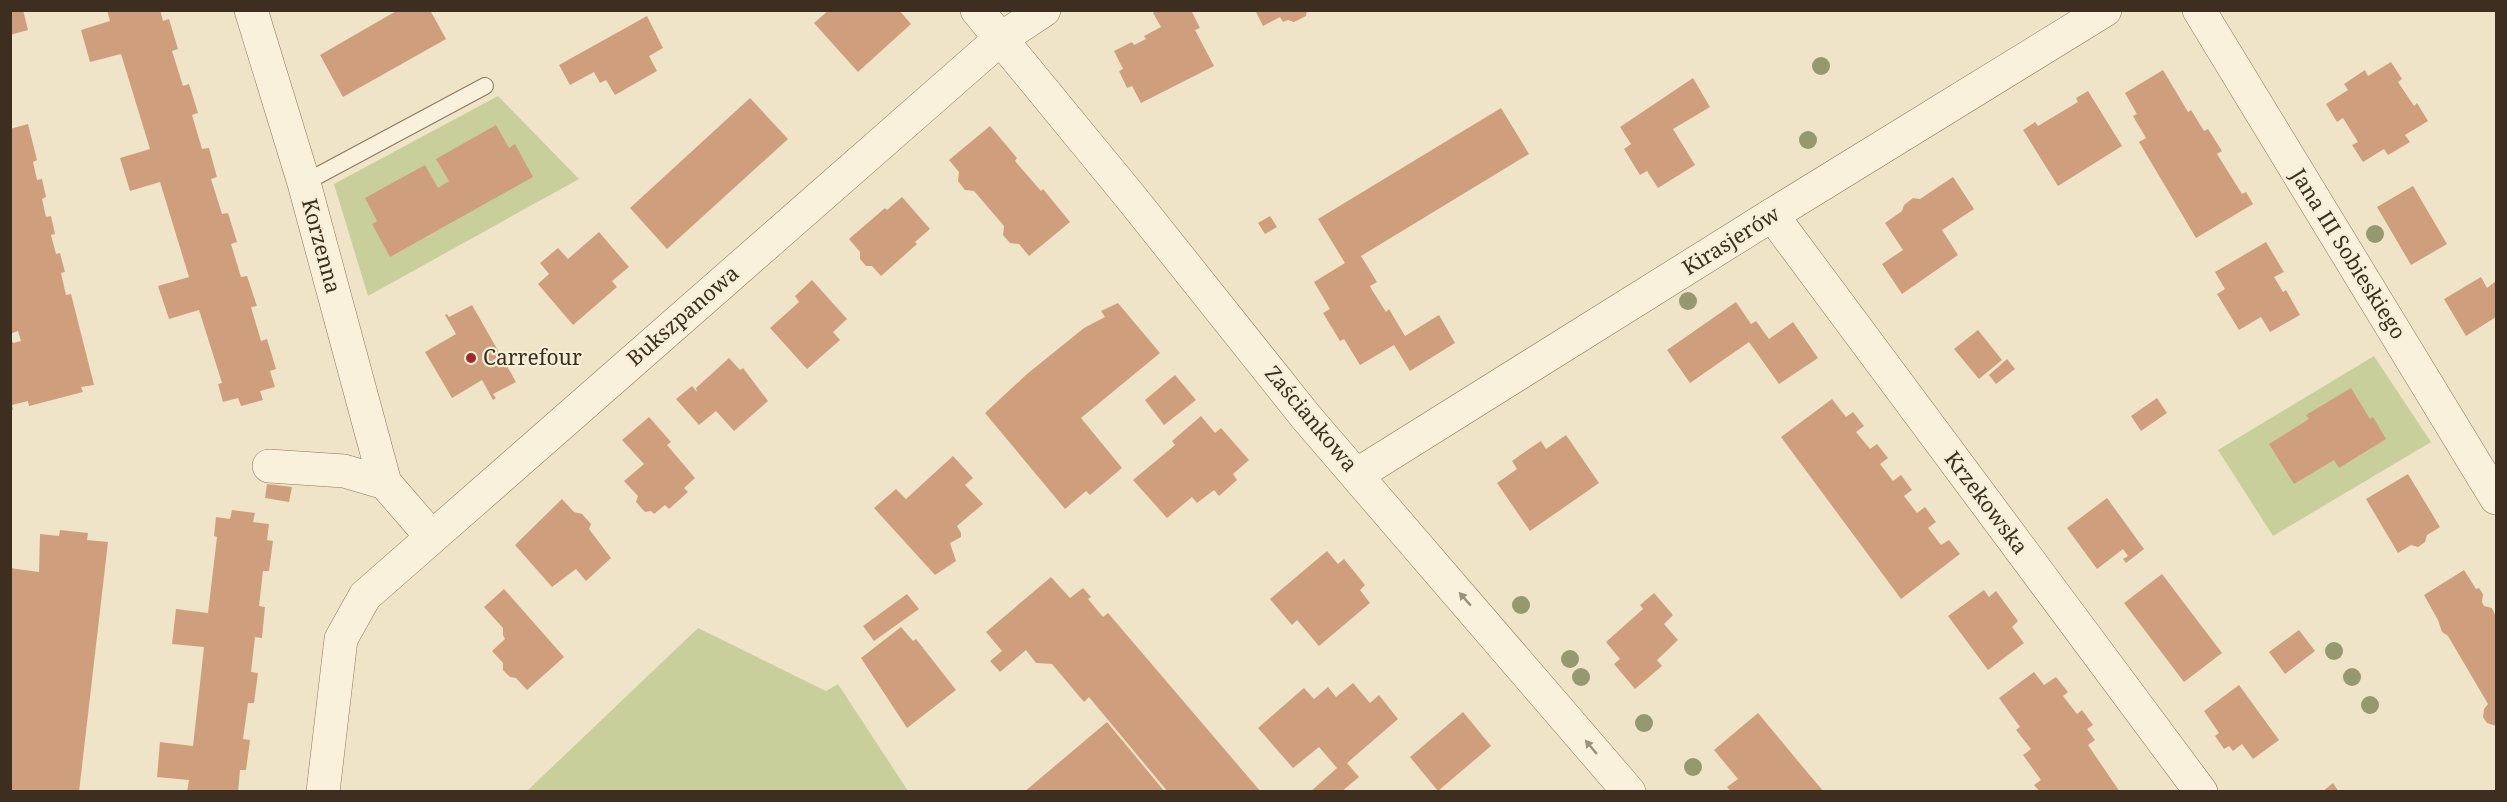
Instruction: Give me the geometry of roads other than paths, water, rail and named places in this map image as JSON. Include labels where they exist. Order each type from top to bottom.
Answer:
[{"type":"street","name":"Korzenna","points":[[251,10],[304,183],[385,483]]},
{"type":"street","name":"Zaściankowa","points":[[976,10],[1306,417],[1358,474],[1629,792]]},
{"type":"street","name":"Bukszpanowa","points":[[322,792],[341,639],[364,596],[999,40],[1044,10]]},
{"type":"street","name":"Kirasjerów","points":[[1358,474],[2105,10]]},
{"type":"street","name":"Jana III Sobieskiego","points":[[2199,10],[2496,498]]},
{"type":"street","name":"Krzekowska","points":[[1772,215],[2201,792]]},
{"type":"street","points":[[269,466],[344,471],[385,483],[431,536]]},
{"type":"lane","points":[[304,183],[485,86]]},
{"type":"place","name":"Carrefour","points":[[471,358]]}]
